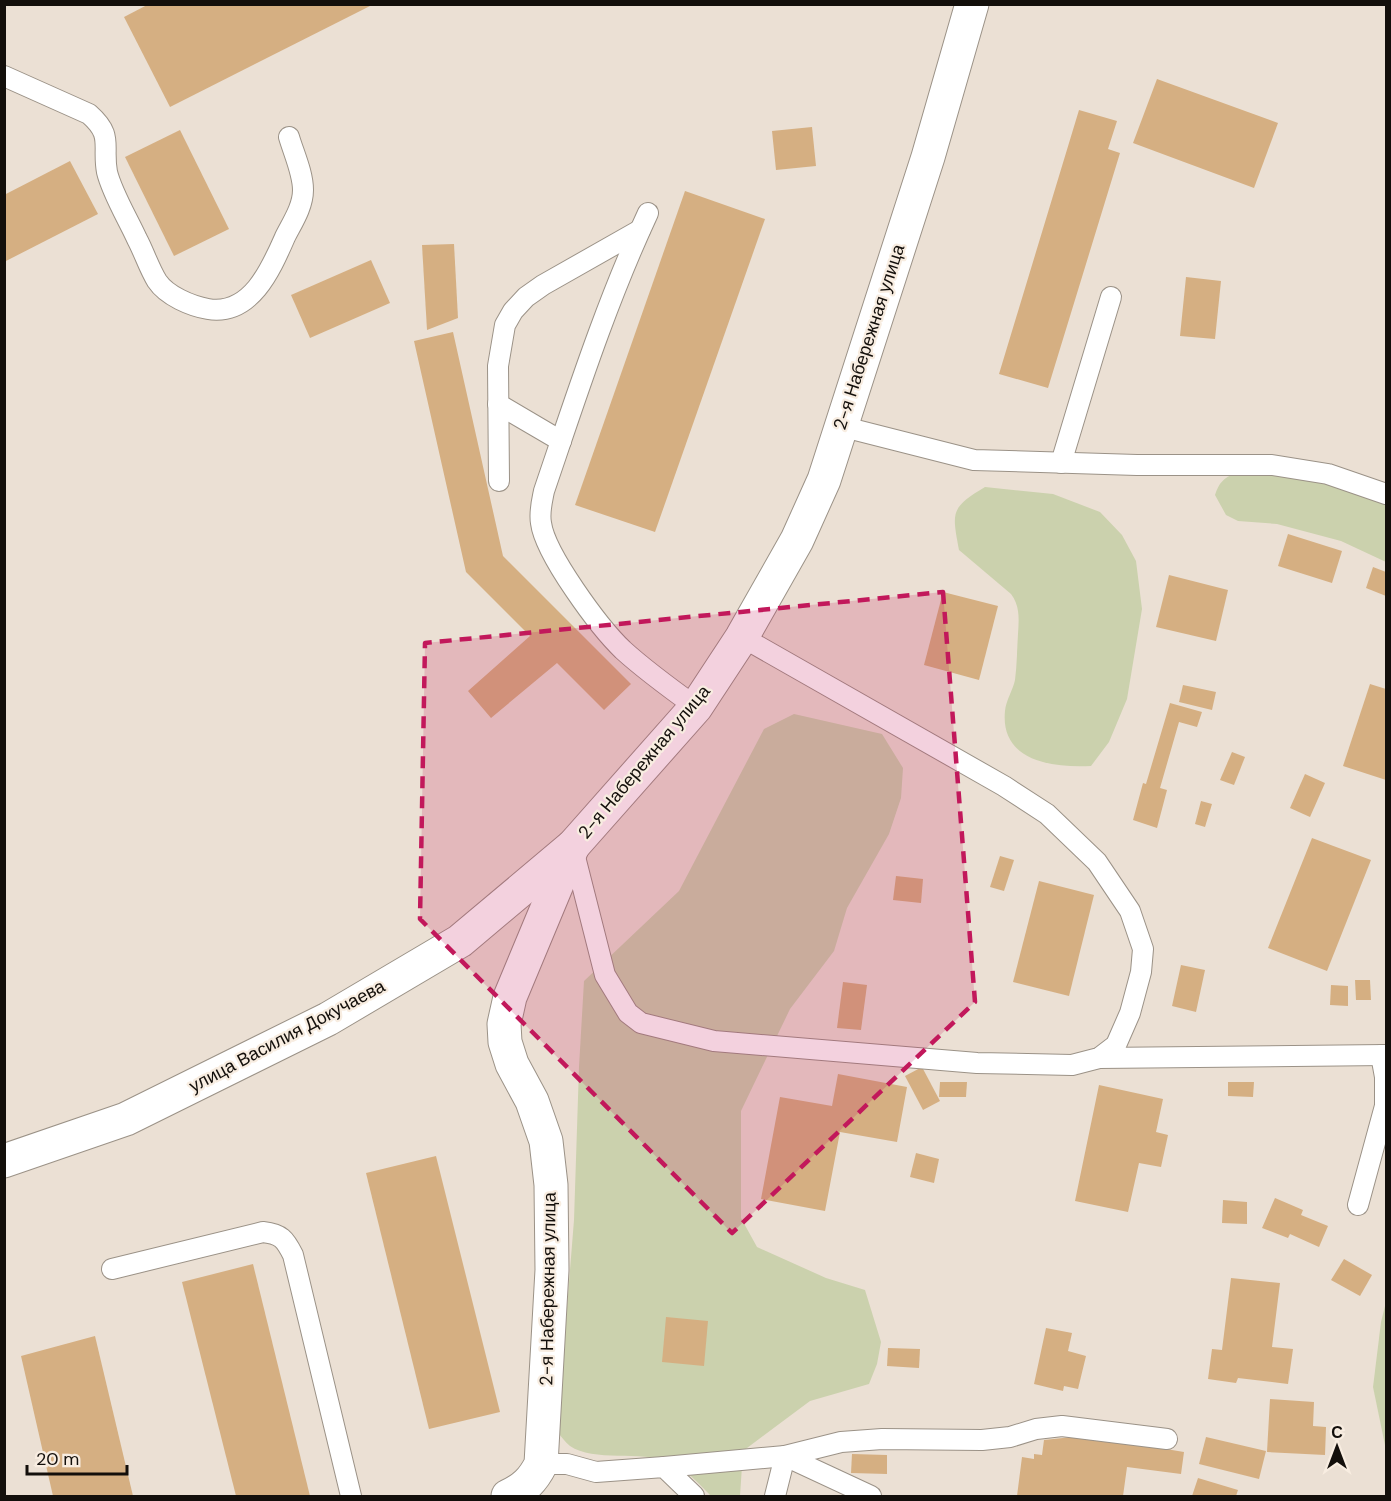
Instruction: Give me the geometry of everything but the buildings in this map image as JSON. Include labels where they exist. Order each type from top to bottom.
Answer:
[{"type":"street","name":"2-я Набережная улица","points":[[541,1464],[552,1270],[551,1185],[546,1141],[532,1101],[512,1064],[505,1042],[504,1024],[510,997],[573,846],[696,707],[742,638],[810,513],[824,480],[928,157],[972,4]]},
{"type":"street","name":"улица Василия Докучаева","points":[[4,1161],[126,1119],[328,1019],[460,941],[573,846]]},
{"type":"street","points":[[508,1497],[519,1492],[533,1480],[541,1464]]},
{"type":"lane","points":[[4,76],[89,114],[99,123],[105,134],[107,173],[157,282],[178,298],[197,307],[213,310],[239,303],[253,293],[269,272],[300,206],[303,190],[289,137]]},
{"type":"lane","points":[[499,481],[498,366],[505,325],[513,311],[526,297],[644,221],[595,344],[561,441],[540,506],[540,521],[543,535],[561,570],[621,648],[651,675],[696,707]]},
{"type":"lane","points":[[1061,463],[1110,297]]},
{"type":"lane","points":[[498,404],[561,441]]},
{"type":"lane","points":[[840,426],[974,460],[1272,465],[1328,474],[1386,494]]},
{"type":"lane","points":[[742,638],[994,781],[1047,814],[1097,862],[1130,911],[1143,949],[1141,972],[1130,1013],[1116,1045],[1099,1058]]},
{"type":"lane","points":[[573,846],[605,975],[628,1013],[641,1023],[714,1041],[944,1060],[1063,1066],[1081,1064],[1099,1058],[1384,1055],[1385,1106],[1358,1205]]},
{"type":"lane","points":[[111,1269],[263,1232],[277,1234],[287,1243],[293,1256],[351,1497]]},
{"type":"lane","points":[[541,1464],[567,1464],[596,1472],[784,1456],[841,1442],[882,1439],[982,1440],[1010,1437],[1036,1429],[1062,1426],[1167,1439]]},
{"type":"lane","points":[[775,1497],[784,1456]]},
{"type":"lane","points":[[784,1456],[871,1497]]},
{"type":"lane","points":[[664,1467],[694,1497]]},
{"type":"highlighted area","points":[[943,592],[975,1002],[732,1233],[420,919],[425,643]]},
{"type":"green space","points":[[1236,473],[1287,475],[1328,484],[1386,503],[1386,562],[1341,541],[1277,524],[1238,521],[1226,515],[1215,495],[1222,481]]},
{"type":"green space","points":[[985,487],[1053,494],[1100,512],[1122,535],[1136,561],[1142,609],[1127,699],[1109,742],[1091,766],[1045,763],[1032,758],[1020,751],[1011,741],[1006,728],[1005,711],[1016,674],[1019,623],[1017,608],[1011,594],[959,550],[955,527],[956,512],[960,506]]},
{"type":"green space","points":[[794,714],[882,734],[903,768],[901,798],[889,834],[847,908],[834,951],[790,1009],[741,1111],[741,1218],[757,1247],[826,1278],[865,1290],[881,1342],[877,1364],[869,1384],[810,1401],[743,1451],[740,1496],[711,1496],[685,1472],[668,1461],[657,1458],[591,1454],[570,1446],[557,1432],[574,1220],[584,981],[679,891],[764,729]]},
{"type":"green space","points":[[1386,1302],[1386,1450],[1373,1387],[1381,1322]]}]
